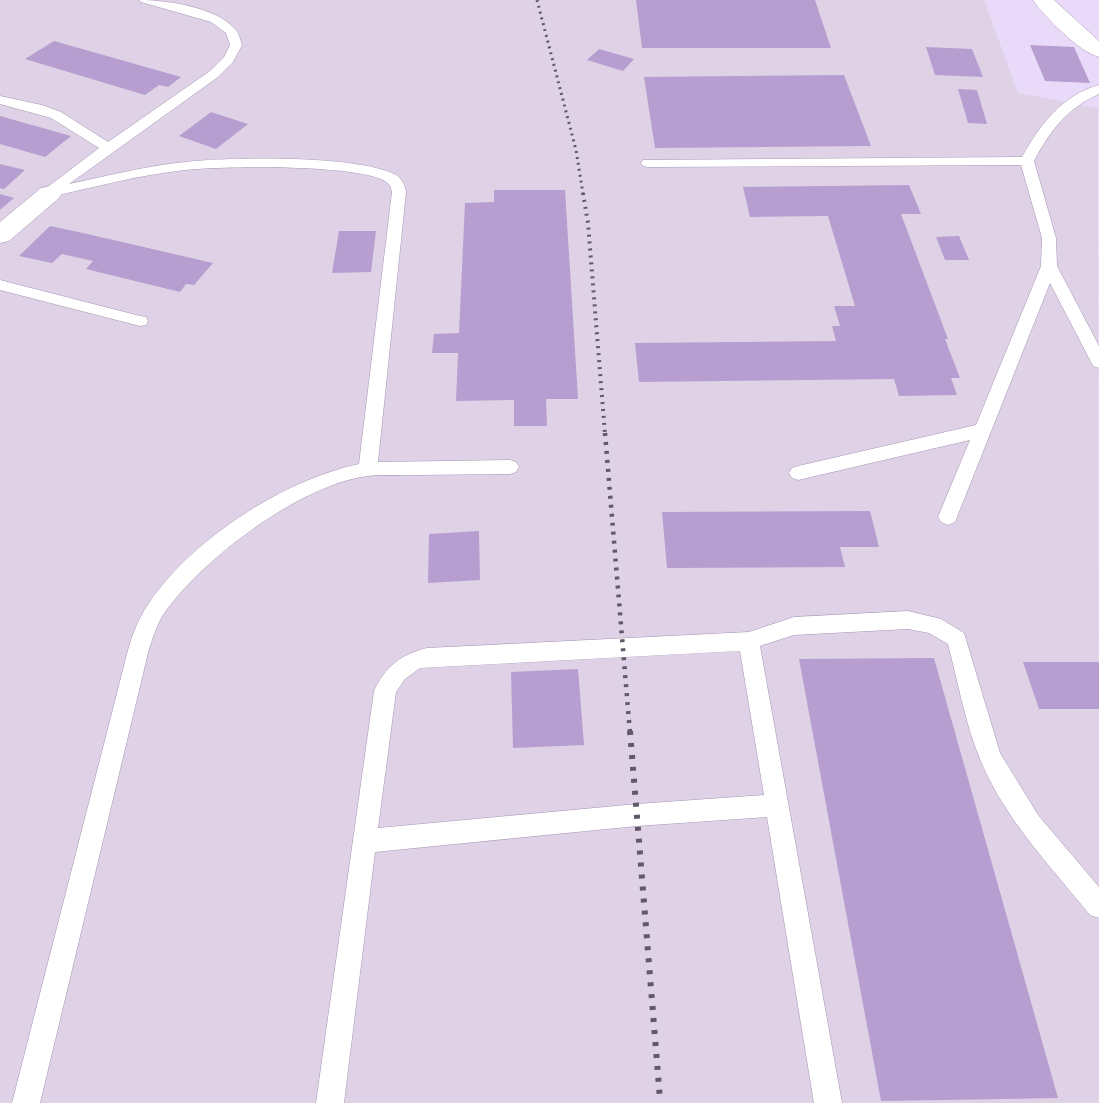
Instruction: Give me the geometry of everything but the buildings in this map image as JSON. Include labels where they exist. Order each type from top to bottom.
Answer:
[{"type":"street","points":[[1043,0],[1078,35],[1099,51]]},
{"type":"street","points":[[0,235],[50,193]]},
{"type":"lane","points":[[50,193],[214,74],[229,59],[236,45],[232,32],[220,23],[196,13],[145,0]]},
{"type":"lane","points":[[948,517],[1049,266],[1049,238],[1027,161],[1054,116],[1075,99],[1099,89]]},
{"type":"lane","points":[[0,100],[37,108],[56,116],[109,148]]},
{"type":"lane","points":[[648,163],[1027,161]]},
{"type":"lane","points":[[50,193],[137,174],[220,163],[321,167],[375,172],[395,181],[399,192],[368,469]]},
{"type":"lane","points":[[1049,266],[1099,362]]},
{"type":"lane","points":[[0,285],[140,321]]},
{"type":"lane","points":[[798,473],[983,430]]},
{"type":"lane","points":[[26,1103],[131,680],[146,629],[154,611],[182,574],[243,526],[320,481],[352,471],[368,469],[510,467]]},
{"type":"lane","points":[[330,1103],[385,691],[392,676],[408,662],[427,657],[749,641],[794,626],[908,620],[925,622],[946,630],[957,639],[990,756],[1030,823],[1099,906]]},
{"type":"lane","points":[[749,641],[828,1103]]},
{"type":"lane","points":[[364,840],[777,804]]},
{"type":"shaded area","points":[[0,0],[984,0],[1018,93],[1098,108],[1099,1103],[0,1103]]},
{"type":"railway","points":[[537,0],[576,150],[583,194]]},
{"type":"railway","points":[[583,193],[588,223],[605,434]]},
{"type":"railway","points":[[605,433],[630,733]]},
{"type":"railway","points":[[630,731],[660,1099]]}]
